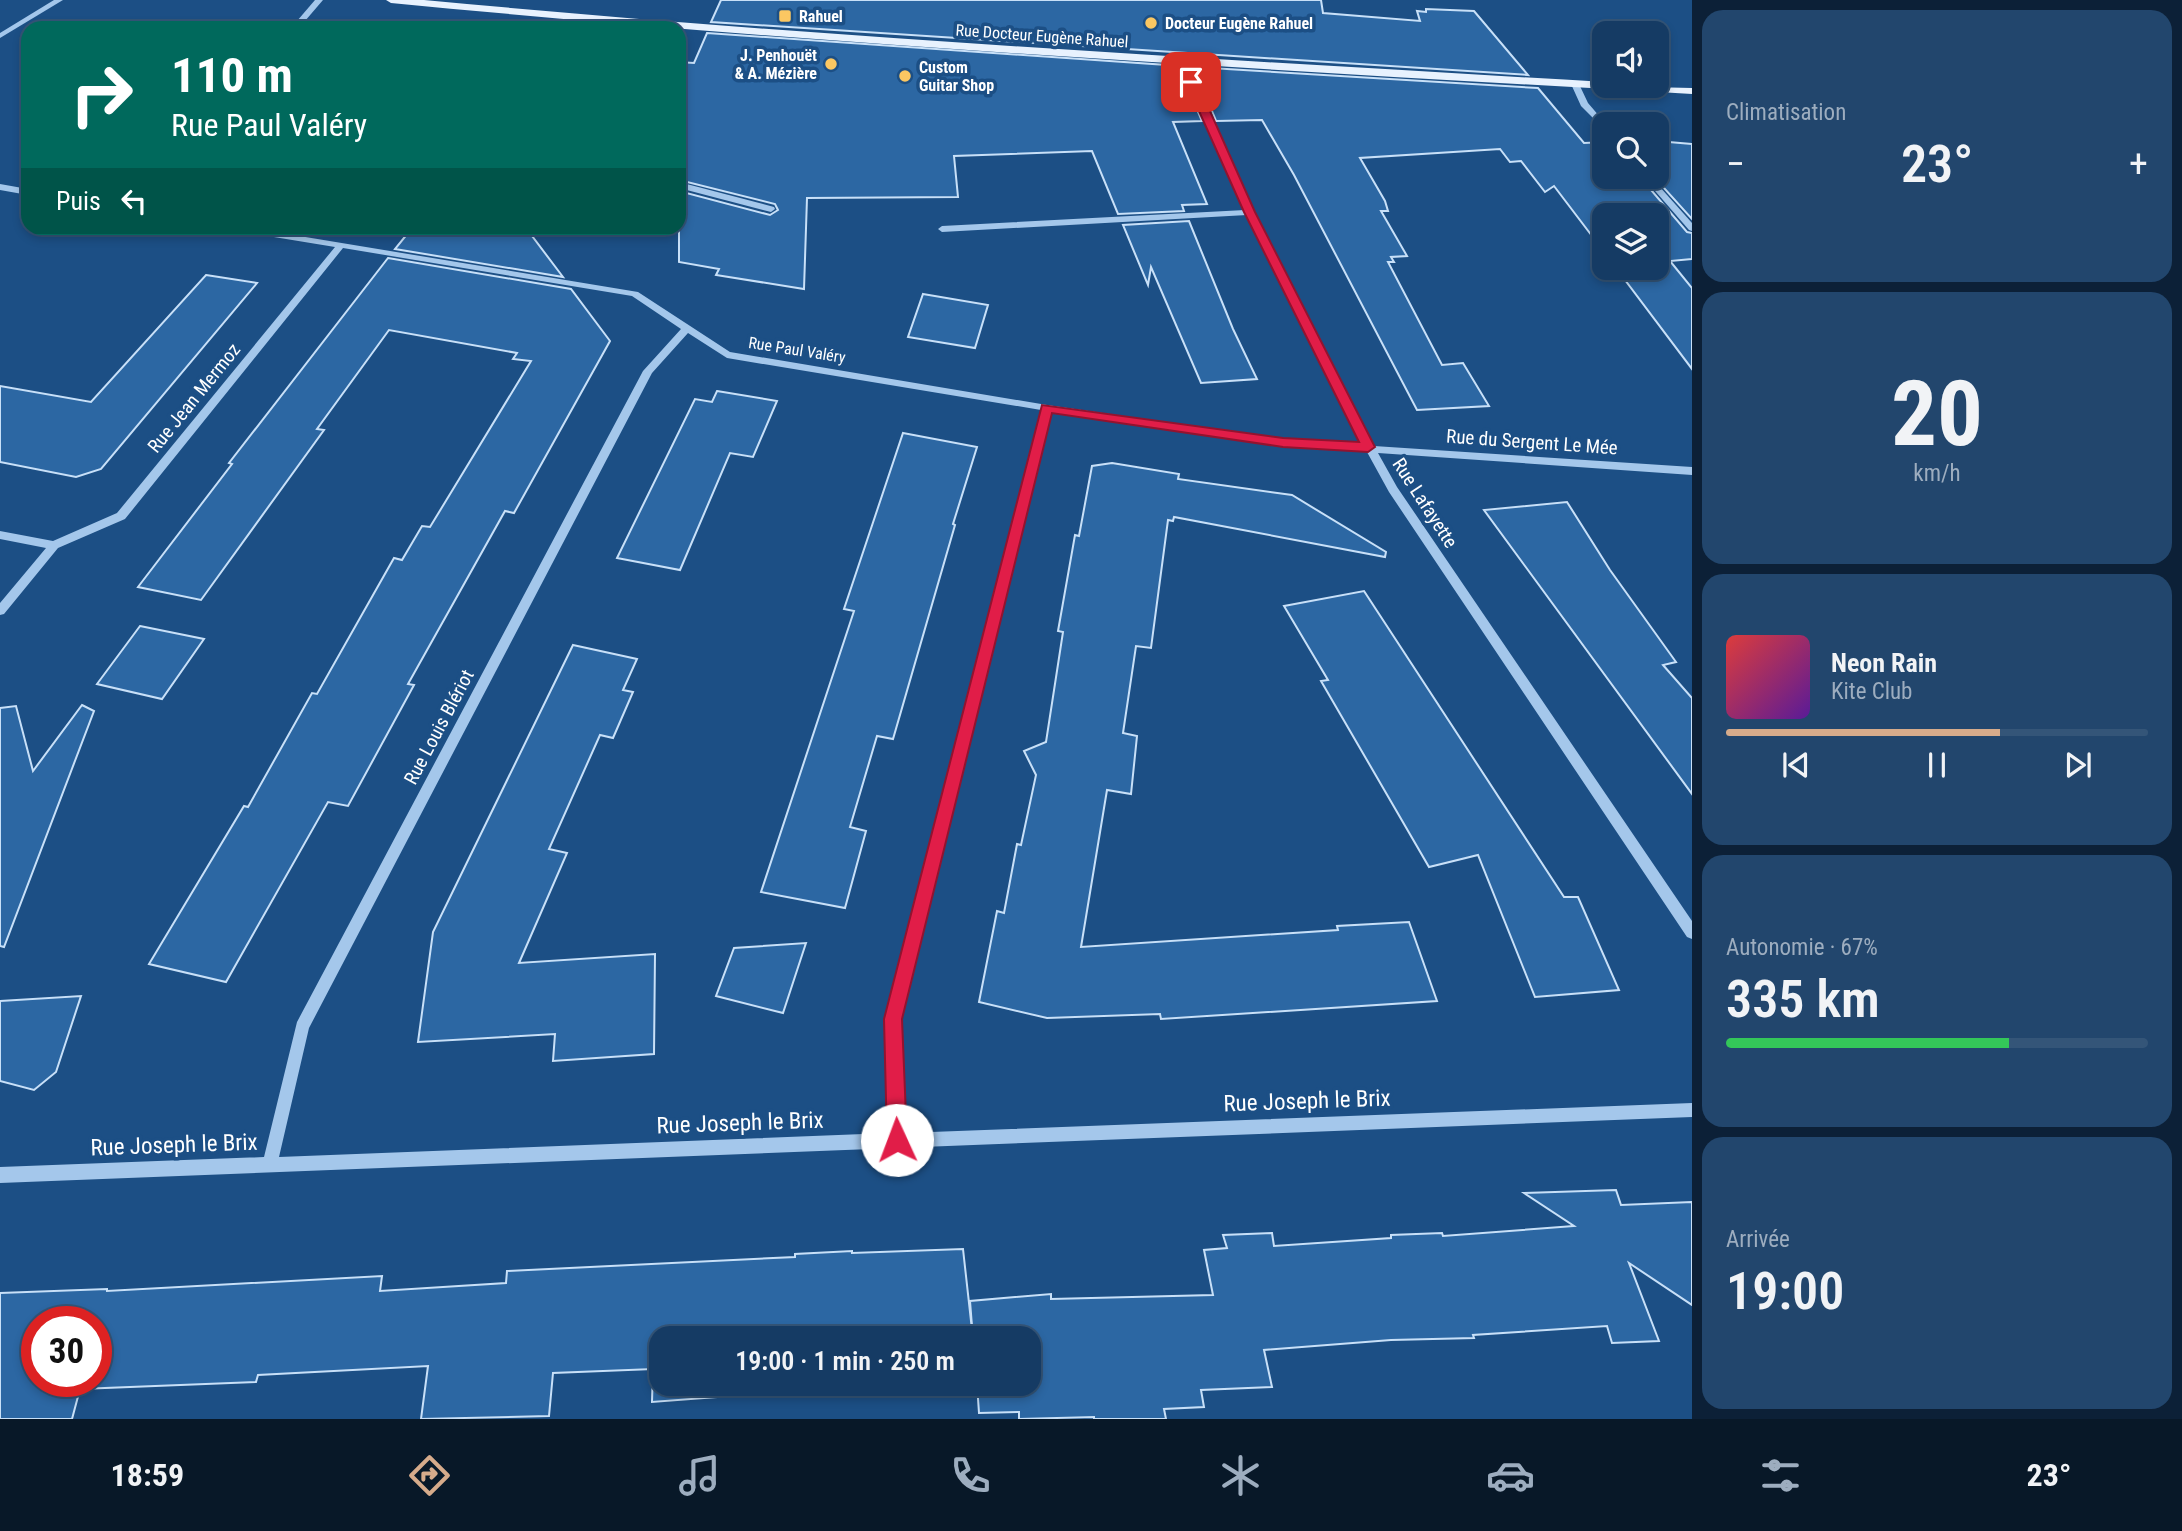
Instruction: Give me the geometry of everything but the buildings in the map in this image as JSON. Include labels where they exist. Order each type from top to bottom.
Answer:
[{"type":"main road","name":"Rue Docteur Eugène Rahuel","points":[[391,0],[590,21]]},
{"type":"main road","name":"Rue Docteur Eugène Rahuel","points":[[686,29],[1692,91]]},
{"type":"street","points":[[24,21],[58,0]]},
{"type":"street","points":[[301,21],[319,0]]},
{"type":"street","points":[[0,36],[21,23]]},
{"type":"street","name":"Rue Lafayette","points":[[1186,60],[1188,74],[1250,212],[1368,447],[1393,489],[1692,933]]},
{"type":"street","points":[[1575,84],[1584,104],[1592,113]]},
{"type":"street","points":[[0,187],[21,191]]},
{"type":"street","points":[[686,187],[771,209]]},
{"type":"street","points":[[1658,189],[1692,228]]},
{"type":"street","points":[[942,229],[1250,212]]},
{"type":"street","name":"Rue Paul Valéry","points":[[280,235],[635,294],[727,355],[1046,408],[1283,443],[1368,447]]},
{"type":"street","name":"Rue Jean Mermoz","points":[[0,611],[54,545],[121,516],[341,245]]},
{"type":"street","name":"Rue Louis Blériot","points":[[270,1164],[302,1027],[648,371],[687,328]]},
{"type":"street","points":[[897,1140],[893,1019],[1046,408]]},
{"type":"street","name":"Rue du Sergent Le Mée","points":[[1368,447],[1692,471]]},
{"type":"street","points":[[0,534],[54,545]]},
{"type":"street","name":"Rue Joseph le Brix","points":[[0,1175],[1692,1110]]},
{"type":"place","name":"Rahuel","points":[[785,16]]},
{"type":"place","name":"Docteur Eugène Rahuel","points":[[1151,23]]},
{"type":"place","name":"J. Penhouët & A. Mézière","points":[[831,64]]},
{"type":"place","name":"Custom Guitar Shop","points":[[905,76]]},
{"type":"route","points":[[897,1140],[893,1019],[1046,408],[1283,443],[1368,447],[1250,212],[1191,82]]}]
